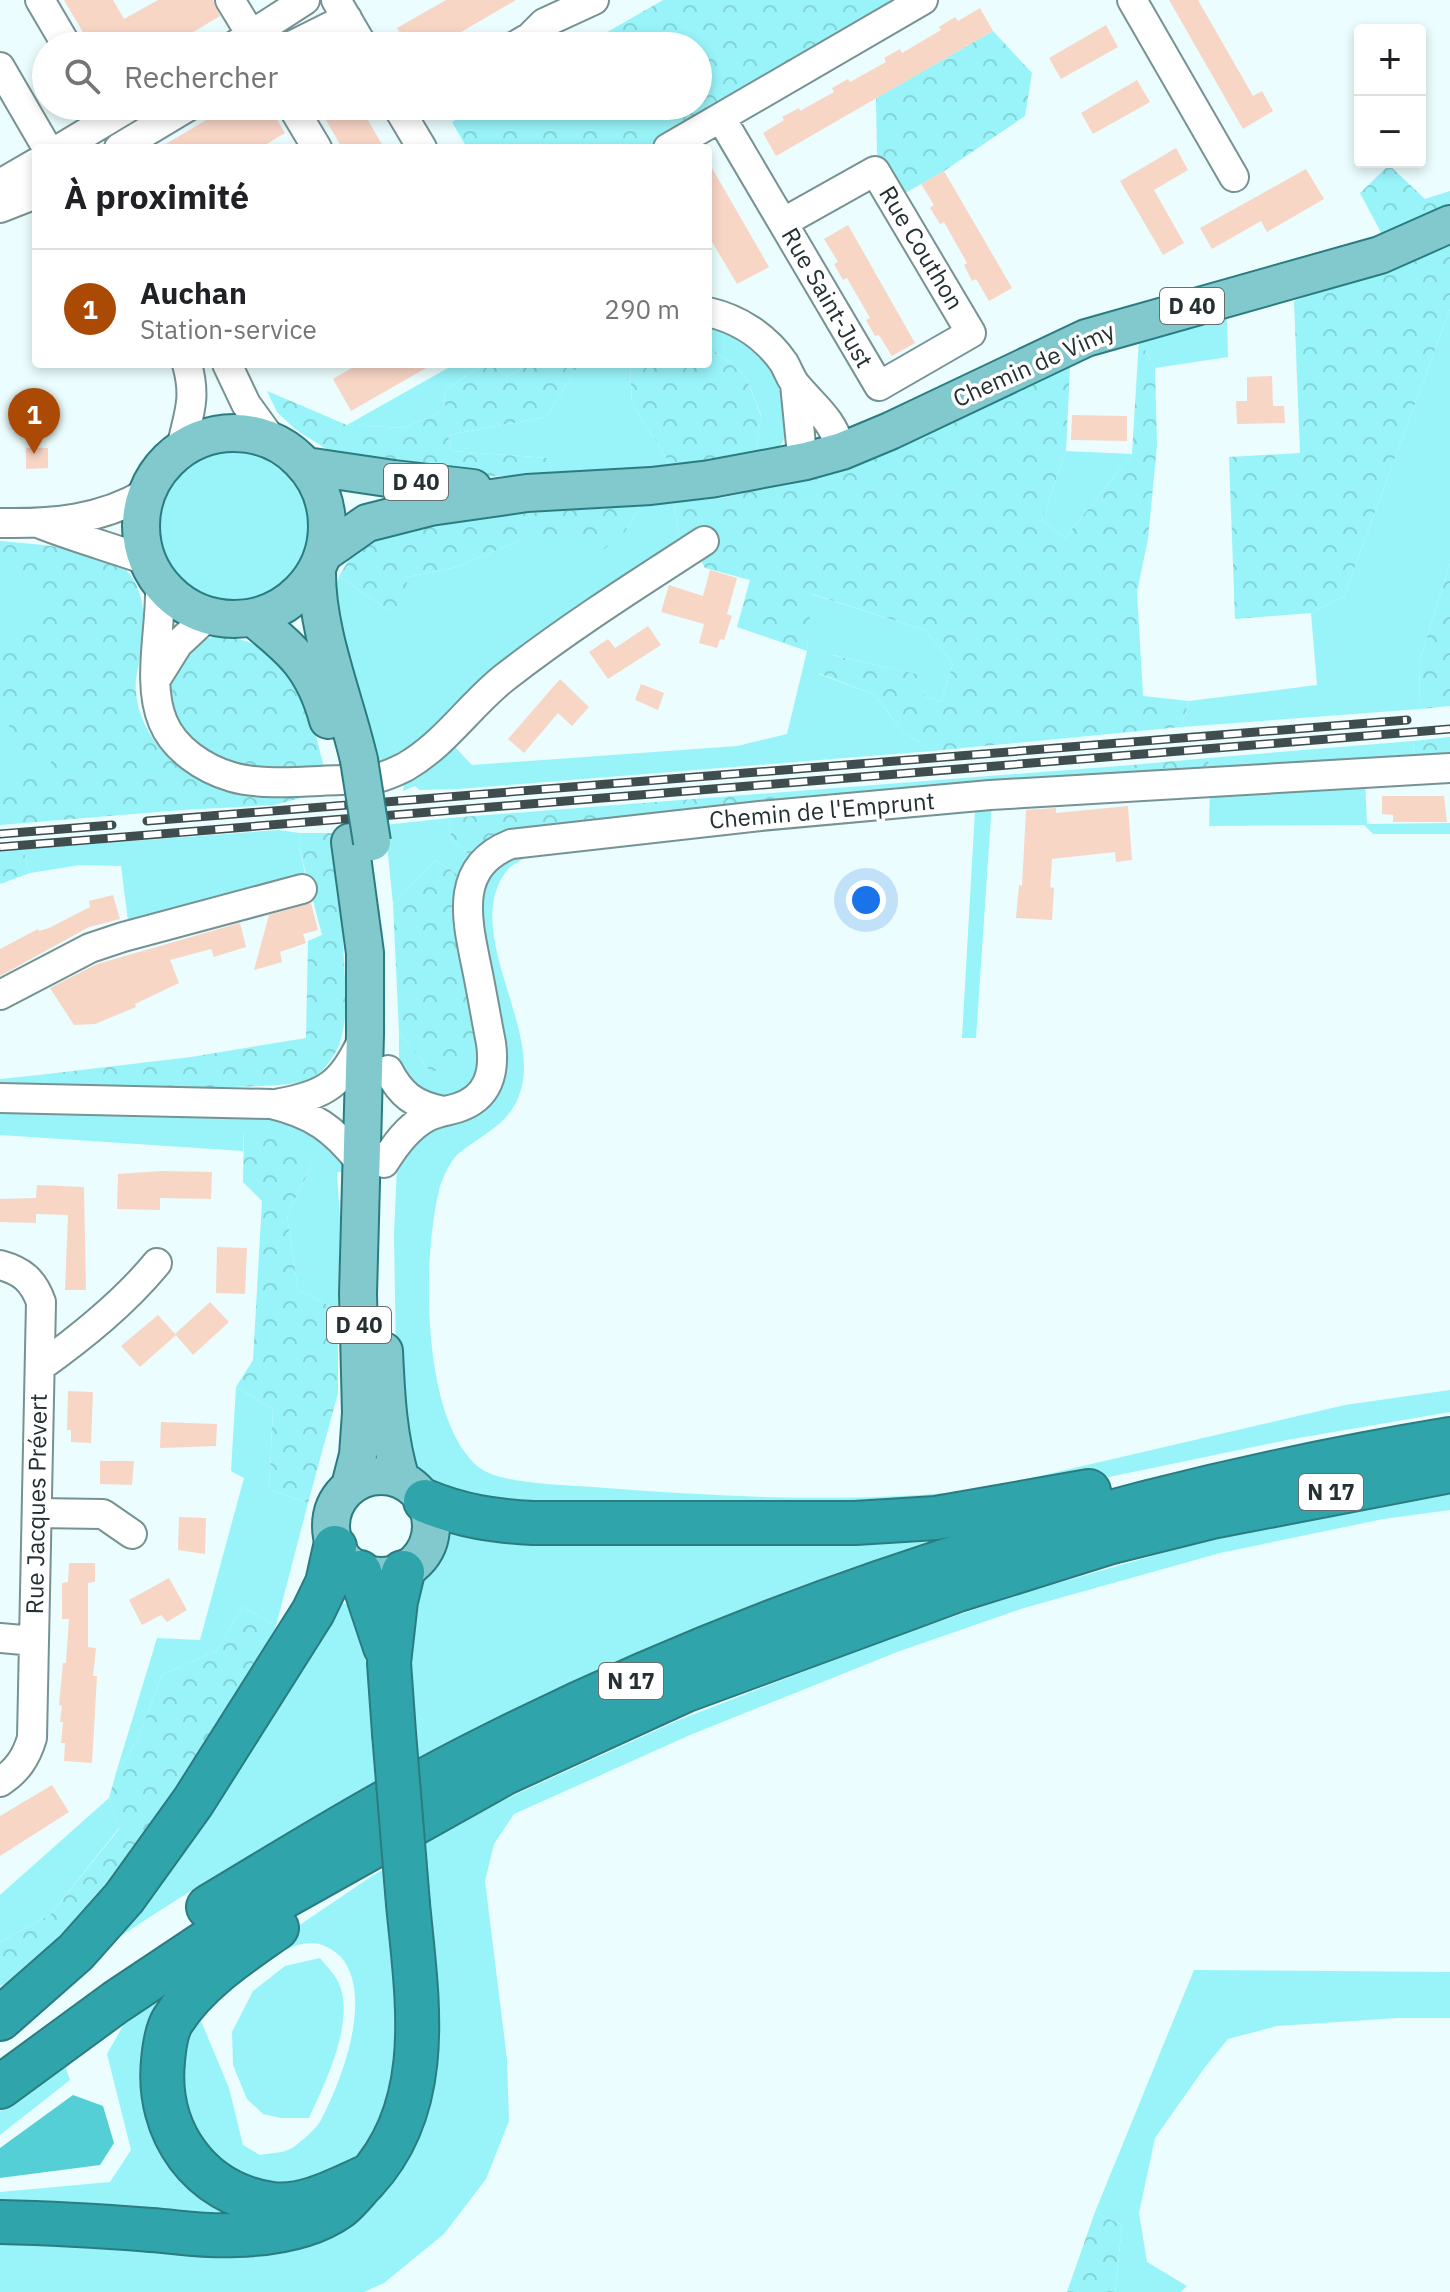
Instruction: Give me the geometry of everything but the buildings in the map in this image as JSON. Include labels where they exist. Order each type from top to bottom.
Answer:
[{"type":"highway","name":"N 17","points":[[0,2051],[207,1908],[342,1825],[494,1744],[674,1661],[790,1614],[950,1557],[1115,1511],[1329,1461],[1450,1439]]},
{"type":"highway","points":[[413,1490],[452,1512],[486,1520],[533,1523],[855,1523],[936,1518],[1036,1502],[1283,1451],[1329,1461]]},
{"type":"highway","name":"N 17","points":[[0,2087],[116,2002],[221,1932],[505,1773],[684,1691],[973,1586],[1108,1543],[1212,1517],[1450,1471]]},
{"type":"highway","points":[[0,2019],[76,1952],[124,1898],[161,1849],[313,1612],[327,1583],[348,1560],[372,1601],[389,1663]]},
{"type":"highway","points":[[0,2222],[57,2223],[233,2236],[279,2231],[311,2222],[340,2207],[370,2175],[395,2136],[407,2111],[413,2084],[417,2002],[389,1663],[396,1601],[403,1572]]},
{"type":"highway","points":[[370,2175],[305,2201],[276,2204],[243,2198],[216,2184],[178,2143],[166,2117],[161,2084],[164,2049],[171,2022],[196,1992],[229,1961],[348,1881],[470,1810],[505,1773]]},
{"type":"main road","name":"Chemin de Vimy","points":[[806,461],[842,451],[890,431],[1086,338],[1380,255],[1450,224]]},
{"type":"main road","points":[[223,433],[248,433],[272,440],[306,466],[318,486],[326,508],[328,531],[320,562],[305,587],[272,612],[231,622],[207,617],[187,607],[153,571],[141,538],[141,515],[146,493],[164,463],[199,439],[223,433]]},
{"type":"main road","name":"D 40","points":[[350,1486],[358,1455],[361,1413],[358,1294],[372,1163],[388,1070],[385,948],[361,842],[317,594],[320,562],[367,523],[430,507],[527,493],[651,486],[710,479],[806,461]]},
{"type":"main road","name":"D 40","points":[[306,466],[527,493]]},
{"type":"main road","name":"D 40","points":[[253,618],[288,646],[308,668],[348,762]]},
{"type":"main road","name":"D 40","points":[[361,842],[365,1034],[382,1287],[385,1382],[390,1438],[413,1490]]},
{"type":"main road","points":[[384,1475],[413,1490],[430,1516],[431,1533],[426,1549],[417,1562],[403,1572],[382,1577],[348,1560],[331,1531],[332,1514],[338,1498],[366,1477],[384,1475]]},
{"type":"street","points":[[40,0],[59,32]]},
{"type":"street","points":[[230,0],[244,32]]},
{"type":"street","points":[[262,32],[305,0]]},
{"type":"street","points":[[535,32],[544,23],[594,0]]},
{"type":"street","points":[[675,144],[923,0]]},
{"type":"street","points":[[1132,0],[1234,177]]},
{"type":"street","points":[[310,32],[341,9],[355,32]]},
{"type":"street","points":[[0,67],[45,144]]},
{"type":"street","name":"Rue Saint-Just","points":[[721,118],[879,386],[971,333]]},
{"type":"street","points":[[67,144],[101,120]]},
{"type":"street","points":[[101,144],[110,120]]},
{"type":"street","points":[[115,120],[118,144]]},
{"type":"street","points":[[125,144],[165,120]]},
{"type":"street","points":[[300,120],[315,144]]},
{"type":"street","points":[[409,120],[420,144]]},
{"type":"street","points":[[0,184],[32,165]]},
{"type":"street","name":"Rue Couthon","points":[[784,222],[875,171],[971,333]]},
{"type":"street","points":[[0,208],[32,196]]},
{"type":"street","points":[[712,313],[744,325],[767,344],[783,362],[795,384],[817,405],[835,429],[842,451]]},
{"type":"street","points":[[181,449],[192,405],[188,368]]},
{"type":"street","points":[[229,368],[246,404],[272,440]]},
{"type":"street","points":[[795,384],[801,445],[806,461]]},
{"type":"street","points":[[0,523],[38,524],[107,512],[123,507],[146,493]]},
{"type":"street","points":[[38,524],[77,538],[107,544],[153,571],[161,611],[156,680],[162,721],[173,740],[188,755],[234,778],[288,782],[376,778],[402,769],[428,752],[501,681],[587,617],[704,541]]},
{"type":"street","points":[[156,680],[178,644],[207,617]]},
{"type":"street","name":"Chemin de l'Emprunt","points":[[372,1163],[394,1147],[414,1126],[475,1099],[492,1077],[493,1051],[470,934],[467,898],[473,878],[489,857],[511,844],[760,816],[990,795],[1450,768]]},
{"type":"street","points":[[0,995],[59,962],[101,944],[302,889]]},
{"type":"street","points":[[271,1104],[299,1099],[327,1089],[350,1067],[365,1034]]},
{"type":"street","points":[[388,1070],[407,1098],[427,1108],[443,1111]]},
{"type":"street","points":[[0,1098],[271,1104],[298,1110],[325,1125],[372,1163]]},
{"type":"street","name":"Rue Jacques Prévert","points":[[40,1367],[73,1344],[134,1291],[157,1263]]},
{"type":"street","name":"Rue Jacques Prévert","points":[[0,1265],[26,1276],[36,1288],[41,1302],[32,1738],[20,1765],[0,1782]]},
{"type":"street","points":[[37,1513],[103,1514],[132,1534]]},
{"type":"street","points":[[0,1638],[34,1641]]},
{"type":"green space","points":[[663,0],[903,0],[712,110],[712,32],[607,32]]},
{"type":"green space","points":[[993,31],[1032,73],[1025,116],[944,171],[900,196],[877,154],[876,98]]},
{"type":"green space","points":[[694,120],[652,144],[465,144],[452,122]]},
{"type":"green space","points":[[1386,168],[1392,168],[1425,199],[1450,191],[1450,211],[1384,238],[1360,193]]},
{"type":"green space","points":[[1450,239],[1450,309],[1344,596],[1311,613],[1235,619],[1229,457],[1300,453],[1294,301]]},
{"type":"green space","points":[[1450,309],[1450,563],[1419,663],[1420,709],[1181,727],[1189,701],[1317,685],[1311,613],[1344,596]]},
{"type":"green space","points":[[1227,314],[1228,357],[1155,368],[1139,339]]},
{"type":"green space","points":[[712,326],[742,342],[774,376],[786,418],[784,438],[775,450],[756,453],[761,415],[745,375],[712,349]]},
{"type":"green space","points":[[1139,339],[1155,368],[1157,445],[1148,539],[1137,592],[1143,696],[1189,701],[1181,727],[932,751],[903,732],[875,695],[818,673],[832,655],[916,674],[924,696],[941,702],[953,663],[925,630],[812,594],[807,651],[737,627],[750,580],[705,568],[700,559],[680,543],[674,502],[721,498],[793,482],[881,453],[996,398],[1070,367],[1066,451],[1042,520],[1065,538],[1132,454]]},
{"type":"green space","points":[[712,349],[745,375],[761,416],[756,453],[671,465],[632,404],[630,368],[712,368]]},
{"type":"green space","points":[[448,368],[478,368],[444,391],[445,410],[403,428],[347,425]]},
{"type":"green space","points":[[478,368],[497,368],[507,377],[522,368],[577,368],[546,417],[448,435],[452,451],[548,458],[553,475],[466,477],[345,461],[295,429],[277,412],[267,391],[347,425],[403,428],[445,410],[444,391]]},
{"type":"green space","points":[[497,368],[522,368],[507,377]]},
{"type":"green space","points":[[577,368],[630,368],[632,404],[671,465],[553,475],[548,458],[452,451],[448,435],[546,417]]},
{"type":"green space","points":[[235,447],[265,453],[290,470],[307,495],[313,525],[307,555],[290,580],[265,597],[235,603],[205,597],[180,580],[163,555],[157,525],[163,495],[180,470],[205,453]]},
{"type":"green space","points":[[1066,451],[1132,454],[1065,538],[1042,520]]},
{"type":"green space","points":[[674,502],[680,543],[537,634],[491,671],[410,750],[375,767],[335,593],[339,576],[389,611],[408,577],[457,567],[520,540],[576,540],[625,532],[640,506]]},
{"type":"green space","points":[[640,506],[625,532],[591,560],[576,540],[520,540],[457,567],[408,577],[401,612],[389,611],[339,576],[351,556],[386,533],[464,517]]},
{"type":"green space","points":[[0,541],[52,547],[109,736],[0,800]]},
{"type":"green space","points":[[0,541],[76,550],[105,559],[127,571],[138,589],[143,612],[144,634],[136,680],[137,701],[147,729],[159,746],[173,760],[202,776],[301,798],[274,805],[0,825],[0,782],[45,773],[53,758],[16,750],[0,693],[0,645],[49,611],[37,583],[0,572]]},
{"type":"green space","points":[[1450,563],[1450,706],[1420,709],[1419,663]]},
{"type":"green space","points":[[811,594],[925,630],[953,663],[941,702],[924,696],[915,674],[833,655],[819,674],[875,695],[903,732],[932,751],[458,789],[420,790],[415,786],[403,791],[404,783],[424,772],[455,747],[472,765],[737,746],[787,734],[807,651]]},
{"type":"green space","points":[[221,635],[262,647],[284,667],[307,708],[324,768],[240,767],[214,758],[186,740],[174,717],[168,686],[196,641]]},
{"type":"green space","points":[[1450,737],[1450,762],[1415,764],[1413,741]]},
{"type":"green space","points":[[1413,741],[1415,764],[1211,777],[1208,758]]},
{"type":"green space","points":[[1208,758],[1211,777],[1135,779],[1132,765]]},
{"type":"green space","points":[[1132,765],[1135,779],[852,803],[849,787]]},
{"type":"green space","points":[[1365,779],[1367,824],[1450,823],[1450,834],[1373,834],[1364,825],[1209,826],[1210,788]]},
{"type":"green space","points":[[849,787],[852,803],[474,859],[451,839],[449,818]]},
{"type":"green space","points":[[992,802],[976,1038],[962,1038],[975,810]]},
{"type":"green space","points":[[449,818],[451,839],[474,859],[464,879],[436,860],[393,904],[385,825]]},
{"type":"green space","points":[[278,830],[300,833],[299,847],[305,873],[128,921],[121,866],[80,865],[30,873],[23,849]]},
{"type":"green space","points":[[300,833],[334,833],[345,981],[345,1014],[339,1045],[332,1059],[314,1078],[269,1086],[47,1085],[39,1075],[191,1057],[306,1038],[308,941],[322,935],[299,847]]},
{"type":"green space","points":[[23,849],[30,873],[0,884],[0,851]]},
{"type":"green space","points":[[502,855],[528,856],[508,869],[496,892],[492,917],[495,944],[518,1028],[523,1080],[519,1095],[507,1116],[458,1154],[449,1166],[439,1191],[430,1256],[431,1337],[437,1378],[446,1415],[461,1446],[480,1468],[502,1477],[534,1483],[786,1498],[883,1497],[979,1490],[1345,1405],[1450,1390],[1450,1412],[938,1506],[469,1506],[429,1482],[407,1453],[396,1356],[394,1234],[397,1168],[411,1140],[490,1095],[478,888]]},
{"type":"green space","points":[[436,860],[464,879],[484,1052],[462,1070],[430,1071],[399,1032],[393,904]]},
{"type":"green space","points":[[399,1032],[430,1071],[484,1052],[484,1077],[451,1101],[417,1097],[399,1068]]},
{"type":"green space","points":[[39,1075],[47,1085],[0,1084],[0,1079]]},
{"type":"green space","points":[[0,1110],[221,1116],[289,1121],[334,1141],[349,1172],[337,1172],[340,1218],[338,1310],[298,1290],[287,1215],[313,1163],[244,1130],[243,1151],[0,1135]]},
{"type":"green space","points":[[244,1130],[291,1132],[313,1163],[287,1215],[298,1290],[338,1310],[338,1393],[308,1503],[269,1489],[273,1409],[236,1387],[253,1360],[262,1201],[243,1182]]},
{"type":"green space","points":[[236,1387],[273,1409],[269,1489],[308,1503],[276,1626],[243,1607],[216,1651],[162,1675],[138,1739],[116,1773],[157,1638],[200,1640],[244,1478],[231,1471]]},
{"type":"green space","points":[[1450,1494],[1450,1510],[1383,1519],[1220,1553],[1024,1608],[897,1652],[690,1735],[514,1814],[494,1844],[485,1881],[507,2059],[509,2121],[486,2179],[444,2234],[384,2283],[364,2292],[0,2292],[0,2236],[201,2246],[418,2131],[397,1969],[397,2046],[391,2088],[378,2130],[355,2162],[301,2190],[219,2174],[170,2083],[196,2009],[229,2088],[243,2145],[260,2155],[288,2150],[306,2137],[321,2120],[345,2061],[355,2015],[355,1993],[350,1974],[338,1954],[313,1943],[289,1948],[259,1966],[279,1939],[369,1878],[477,1812],[679,1720],[893,1637],[1020,1594],[1215,1538],[1379,1504]]},
{"type":"green space","points":[[453,1526],[967,1531],[868,1562],[771,1598],[675,1637],[486,1725],[303,1825],[178,1899],[71,1969],[335,1601],[352,1606],[403,1650],[421,1582],[440,1559],[446,1532]]},
{"type":"green space","points":[[243,1607],[276,1626],[253,1679],[121,1880],[33,1974],[0,1986],[0,1942],[50,1915],[119,1829],[109,1798],[116,1773],[138,1739],[162,1675],[216,1651]]},
{"type":"green space","points":[[109,1798],[119,1828],[50,1915],[0,1942],[0,1895]]},
{"type":"green space","points":[[320,1958],[336,1978],[344,2011],[331,2068],[309,2118],[281,2118],[263,2114],[247,2099],[233,2065],[232,2032],[253,1991],[285,1966]]},
{"type":"green space","points":[[1194,1970],[1450,1972],[1450,2018],[1398,2018],[1277,2026],[1228,2039],[1155,2138],[1139,2213],[1147,2262],[1187,2286],[1181,2292],[1115,2292],[1122,2225],[1095,2212]]},
{"type":"green space","points":[[198,1973],[149,2069],[258,2226],[0,2215],[0,2192],[110,2182],[131,2150],[107,2054],[125,2022]]},
{"type":"green space","points":[[64,2063],[70,2080],[0,2135],[0,2111]]},
{"type":"green space","points":[[1095,2212],[1122,2225],[1115,2292],[1067,2292]]},
{"type":"shaded area","points":[[73,2095],[103,2106],[114,2143],[100,2165],[0,2178],[0,2148]]},
{"type":"railway","points":[[147,821],[1407,720]]},
{"type":"railway","points":[[0,847],[1450,729]]},
{"type":"railway","points":[[0,834],[112,825]]},
{"type":"place","name":"Auchan","points":[[34,454]]}]
